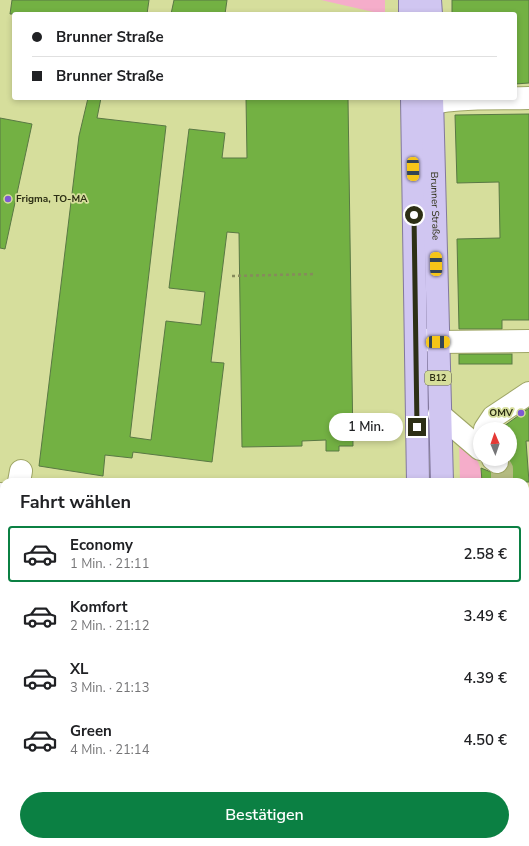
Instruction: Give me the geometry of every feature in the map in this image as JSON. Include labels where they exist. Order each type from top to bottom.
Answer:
[{"type":"main road","points":[[410,0],[410,12]]},
{"type":"main road","points":[[430,0],[431,12]]},
{"type":"main road","name":"B12","points":[[418,478],[416,337],[422,101]]},
{"type":"main road","name":"Brunner Straße","points":[[422,101],[438,342],[442,478]]},
{"type":"street","points":[[517,98],[529,98]]},
{"type":"street","points":[[422,101],[458,100]]},
{"type":"street","points":[[416,337],[438,342],[529,341]]},
{"type":"street","points":[[490,422],[493,417],[529,393]]},
{"type":"street","points":[[439,414],[459,407]]},
{"type":"street","points":[[439,414],[473,443]]},
{"type":"path","points":[[232,276],[316,274]]},
{"type":"shaded area","points":[[321,0],[385,0],[385,12],[373,12]]},
{"type":"shaded area","points":[[459,441],[473,454],[473,466],[480,466],[482,478],[460,478]]},
{"type":"building","points":[[12,0],[149,0],[147,12],[12,12],[12,14],[10,14]]},
{"type":"building","points":[[174,0],[227,0],[225,12],[171,12]]},
{"type":"building","points":[[452,0],[529,0],[529,83],[517,84],[517,12],[452,12]]},
{"type":"building","points":[[88,100],[101,100],[97,118],[166,126],[130,437],[151,440],[166,321],[201,325],[205,292],[169,288],[189,129],[225,133],[222,158],[247,158],[246,100],[348,100],[353,446],[339,446],[339,451],[326,451],[326,440],[302,441],[302,446],[242,447],[239,233],[227,232],[211,362],[224,363],[212,462],[133,452],[132,458],[105,455],[103,476],[39,466],[79,136]]},
{"type":"building","points":[[529,114],[529,320],[502,320],[502,329],[459,329],[457,239],[500,238],[499,182],[457,183],[455,115]]},
{"type":"building","name":"Frigma, TO-MA","points":[[0,118],[32,124],[5,249],[0,248]]},
{"type":"building","points":[[459,354],[512,354],[512,364],[459,364]]},
{"type":"building","points":[[529,408],[529,441],[526,441],[529,478],[482,478],[481,468],[496,474],[502,473],[507,469],[508,466],[517,466],[517,422],[510,422]]},
{"type":"tunnel","points":[[500,466],[502,469],[502,478]]},
{"type":"place","name":"Frigma, TO-MA","points":[[8,199]]},
{"type":"place","name":"OMV","points":[[521,413]]},
{"type":"route","points":[[414,215],[417,427]]}]
